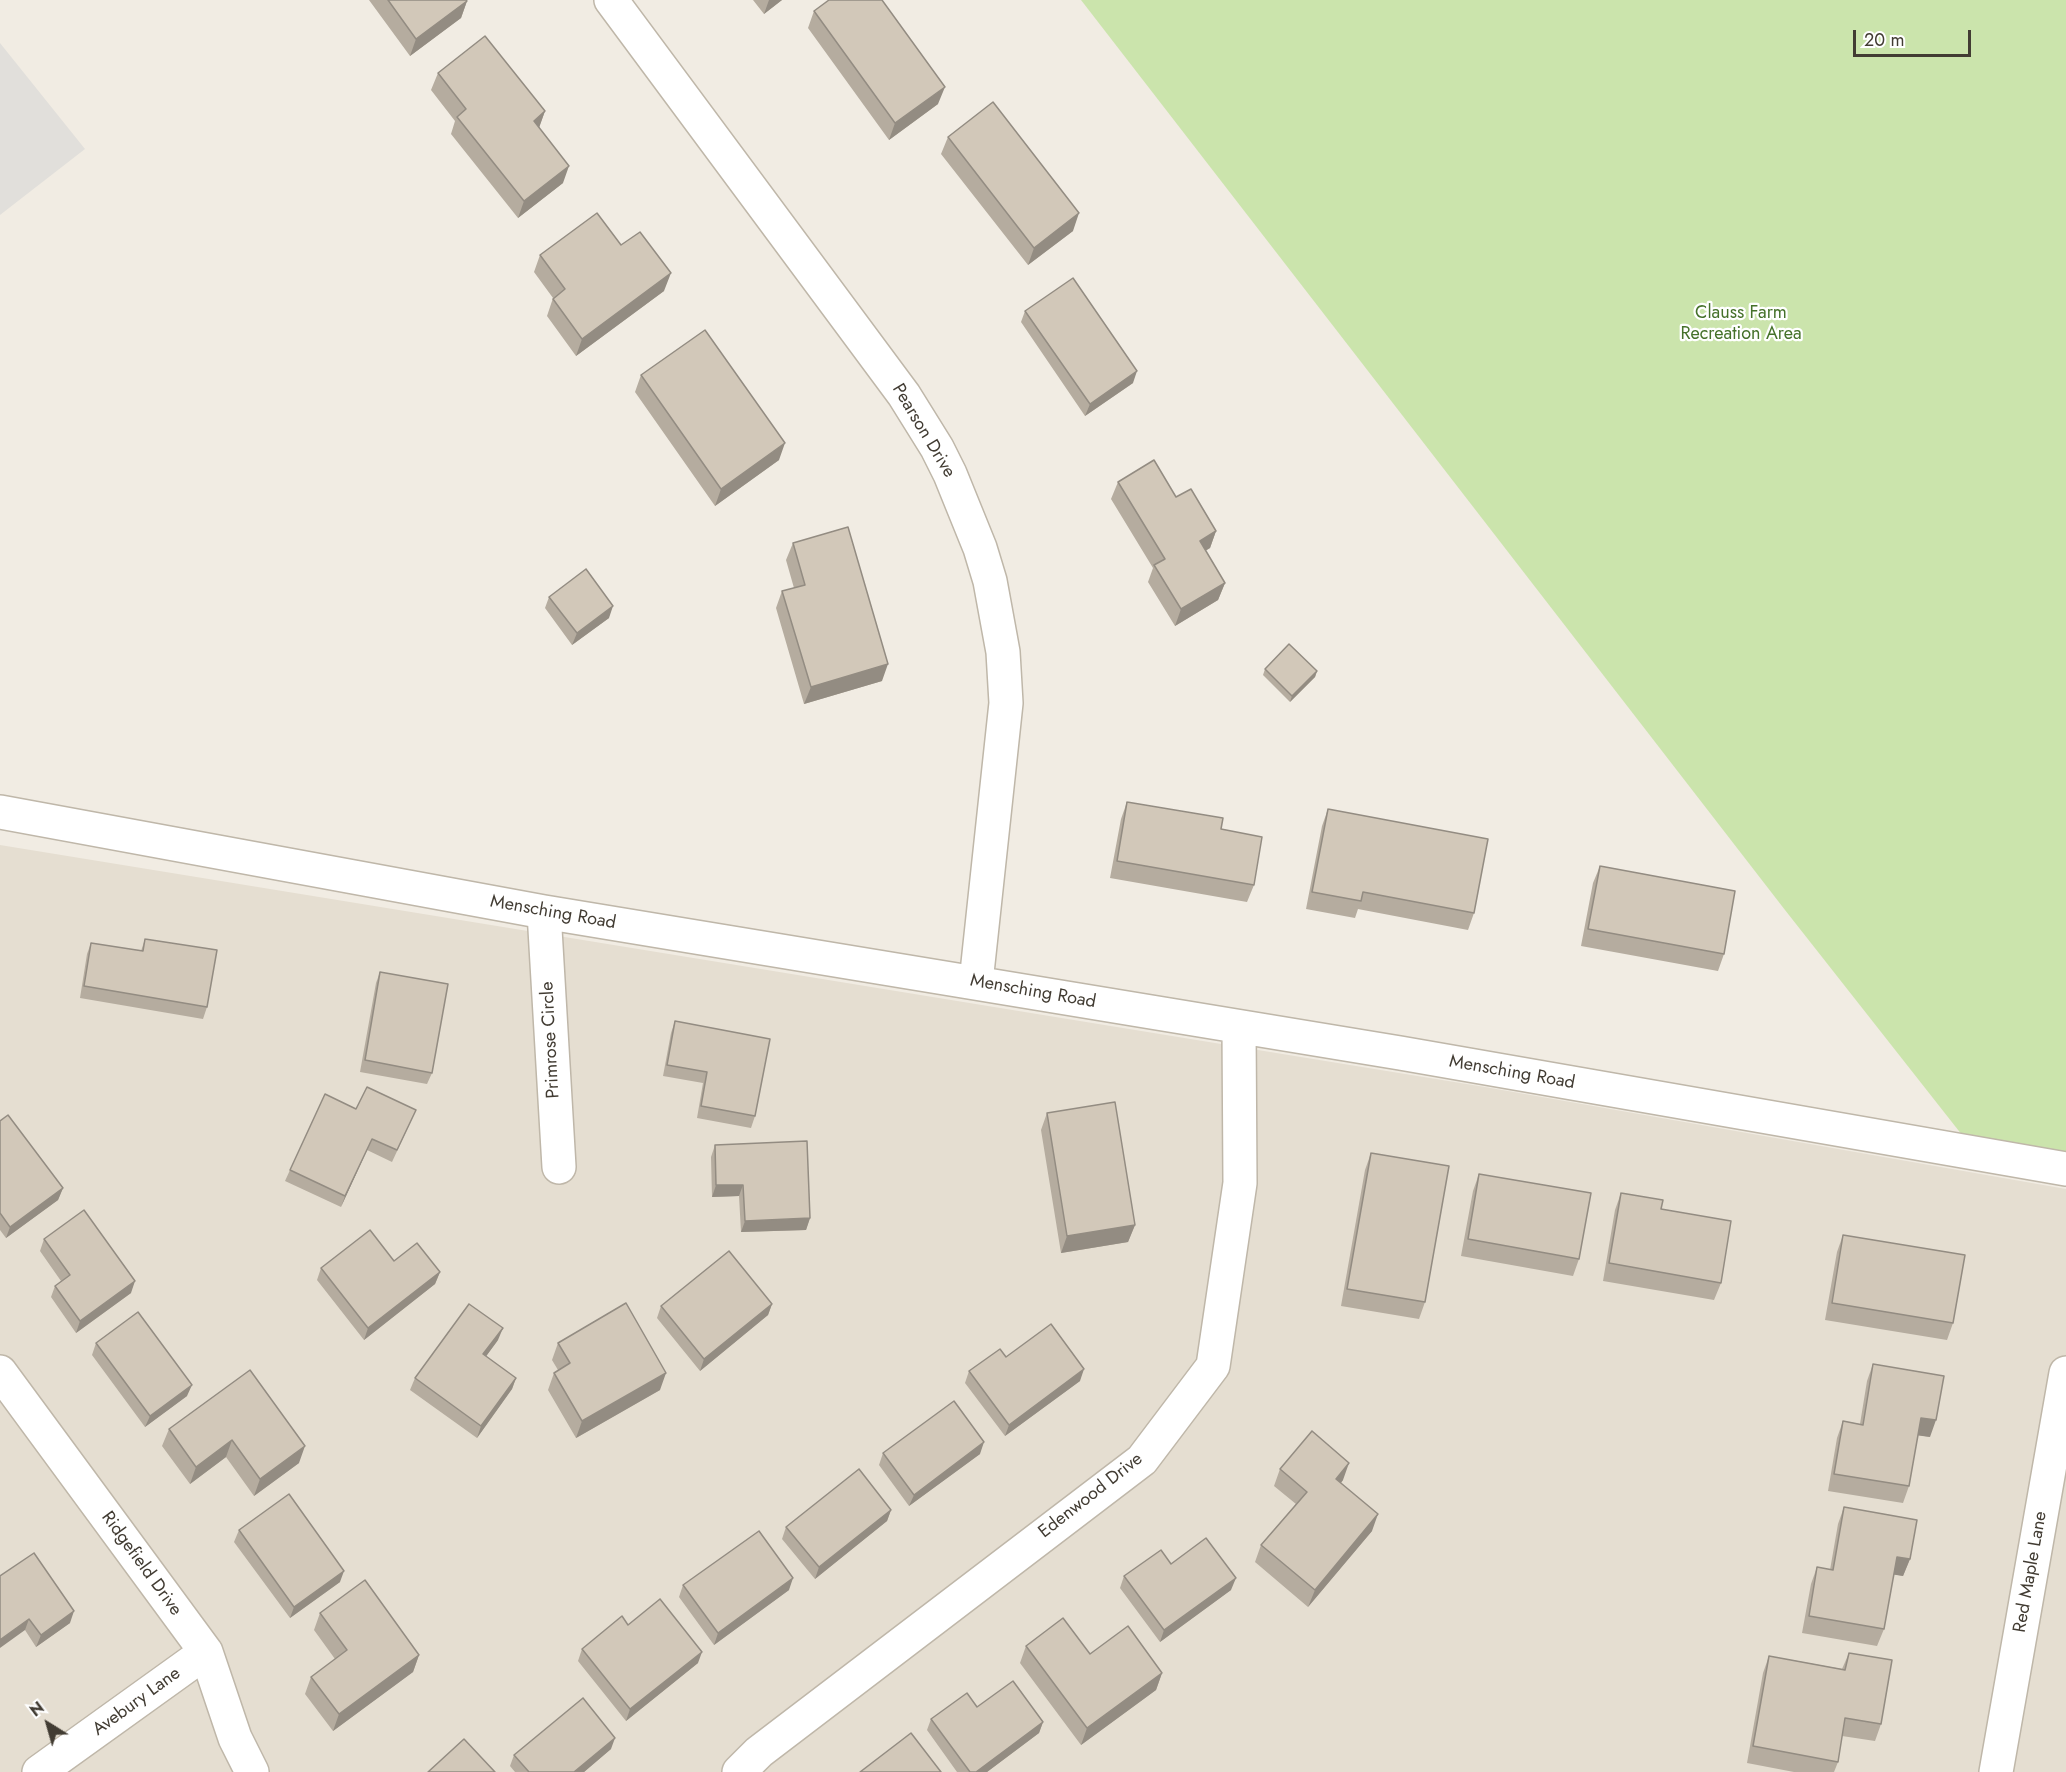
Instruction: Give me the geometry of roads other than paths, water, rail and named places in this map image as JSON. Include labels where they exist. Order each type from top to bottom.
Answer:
[{"type":"street","name":"Pearson Drive","points":[[611,0],[904,395],[937,448],[950,474],[980,548],[990,581],[1003,652],[1006,703],[976,982]]},
{"type":"street","name":"Mensching Road","points":[[0,813],[544,912],[1411,1055],[2066,1169]]},
{"type":"street","name":"Primrose Circle","points":[[544,912],[559,1167]]},
{"type":"street","name":"Edenwood Drive","points":[[739,1772],[759,1752],[1142,1460],[1213,1366],[1240,1183],[1239,1027]]},
{"type":"street","name":"Ridgefield Drive","points":[[0,1372],[206,1652],[235,1738],[252,1772]]},
{"type":"street","name":"Red Maple Lane","points":[[1996,1772],[2066,1373]]},
{"type":"street","name":"Avebury Lane","points":[[39,1772],[206,1652]]},
{"type":"park label","name":"Clauss Farm Recreation Area","points":[[1741,324]]}]
